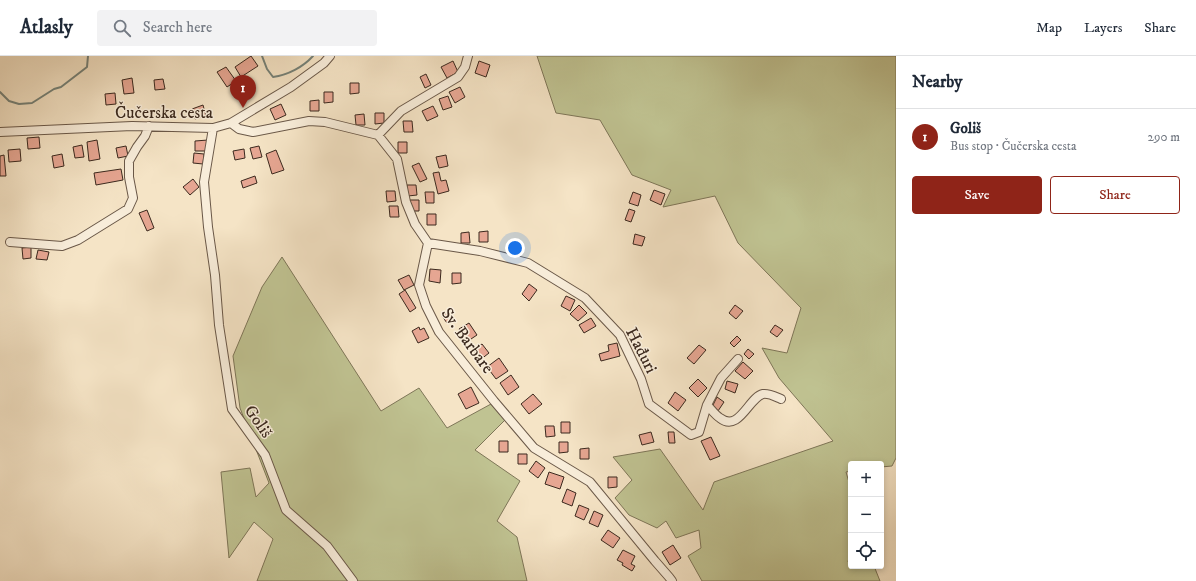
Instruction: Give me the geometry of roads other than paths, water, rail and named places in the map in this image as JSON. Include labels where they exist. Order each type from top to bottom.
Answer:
[{"type":"street","name":"Čučerska cesta","points":[[0,132],[149,126],[213,128],[231,123],[290,87],[324,63],[330,56]]},
{"type":"street","points":[[378,135],[401,112],[458,77],[465,67],[468,56]]},
{"type":"street","points":[[231,123],[239,129],[253,132],[308,121],[325,122],[378,135],[397,159],[406,202],[415,224],[428,243]]},
{"type":"street","points":[[10,242],[62,246],[78,240],[128,209],[133,198],[129,177],[129,161],[145,136],[149,126]]},
{"type":"street","name":"Goliš","points":[[213,128],[204,182],[208,227],[215,275],[219,325],[232,409],[265,455],[286,510],[327,546],[353,581]]},
{"type":"street","name":"Hađuri","points":[[428,243],[480,251],[528,263],[585,298],[620,335],[641,379],[649,404],[692,435],[699,432],[706,405],[721,378],[738,359]]},
{"type":"street","name":"Sv. Barbare","points":[[428,243],[419,285],[426,306],[439,332],[534,448],[590,482],[672,581]]},
{"type":"street","points":[[706,405],[720,419],[732,421],[745,412],[758,397],[764,394],[781,399]]},
{"type":"waterway","points":[[0,92],[9,101],[19,104],[32,103],[54,89],[61,87],[87,67],[88,56]]},
{"type":"waterway","points":[[262,56],[267,69],[273,77],[295,70],[305,64],[313,56]]},
{"type":"place","name":"Goliš","points":[[243,108]]}]
